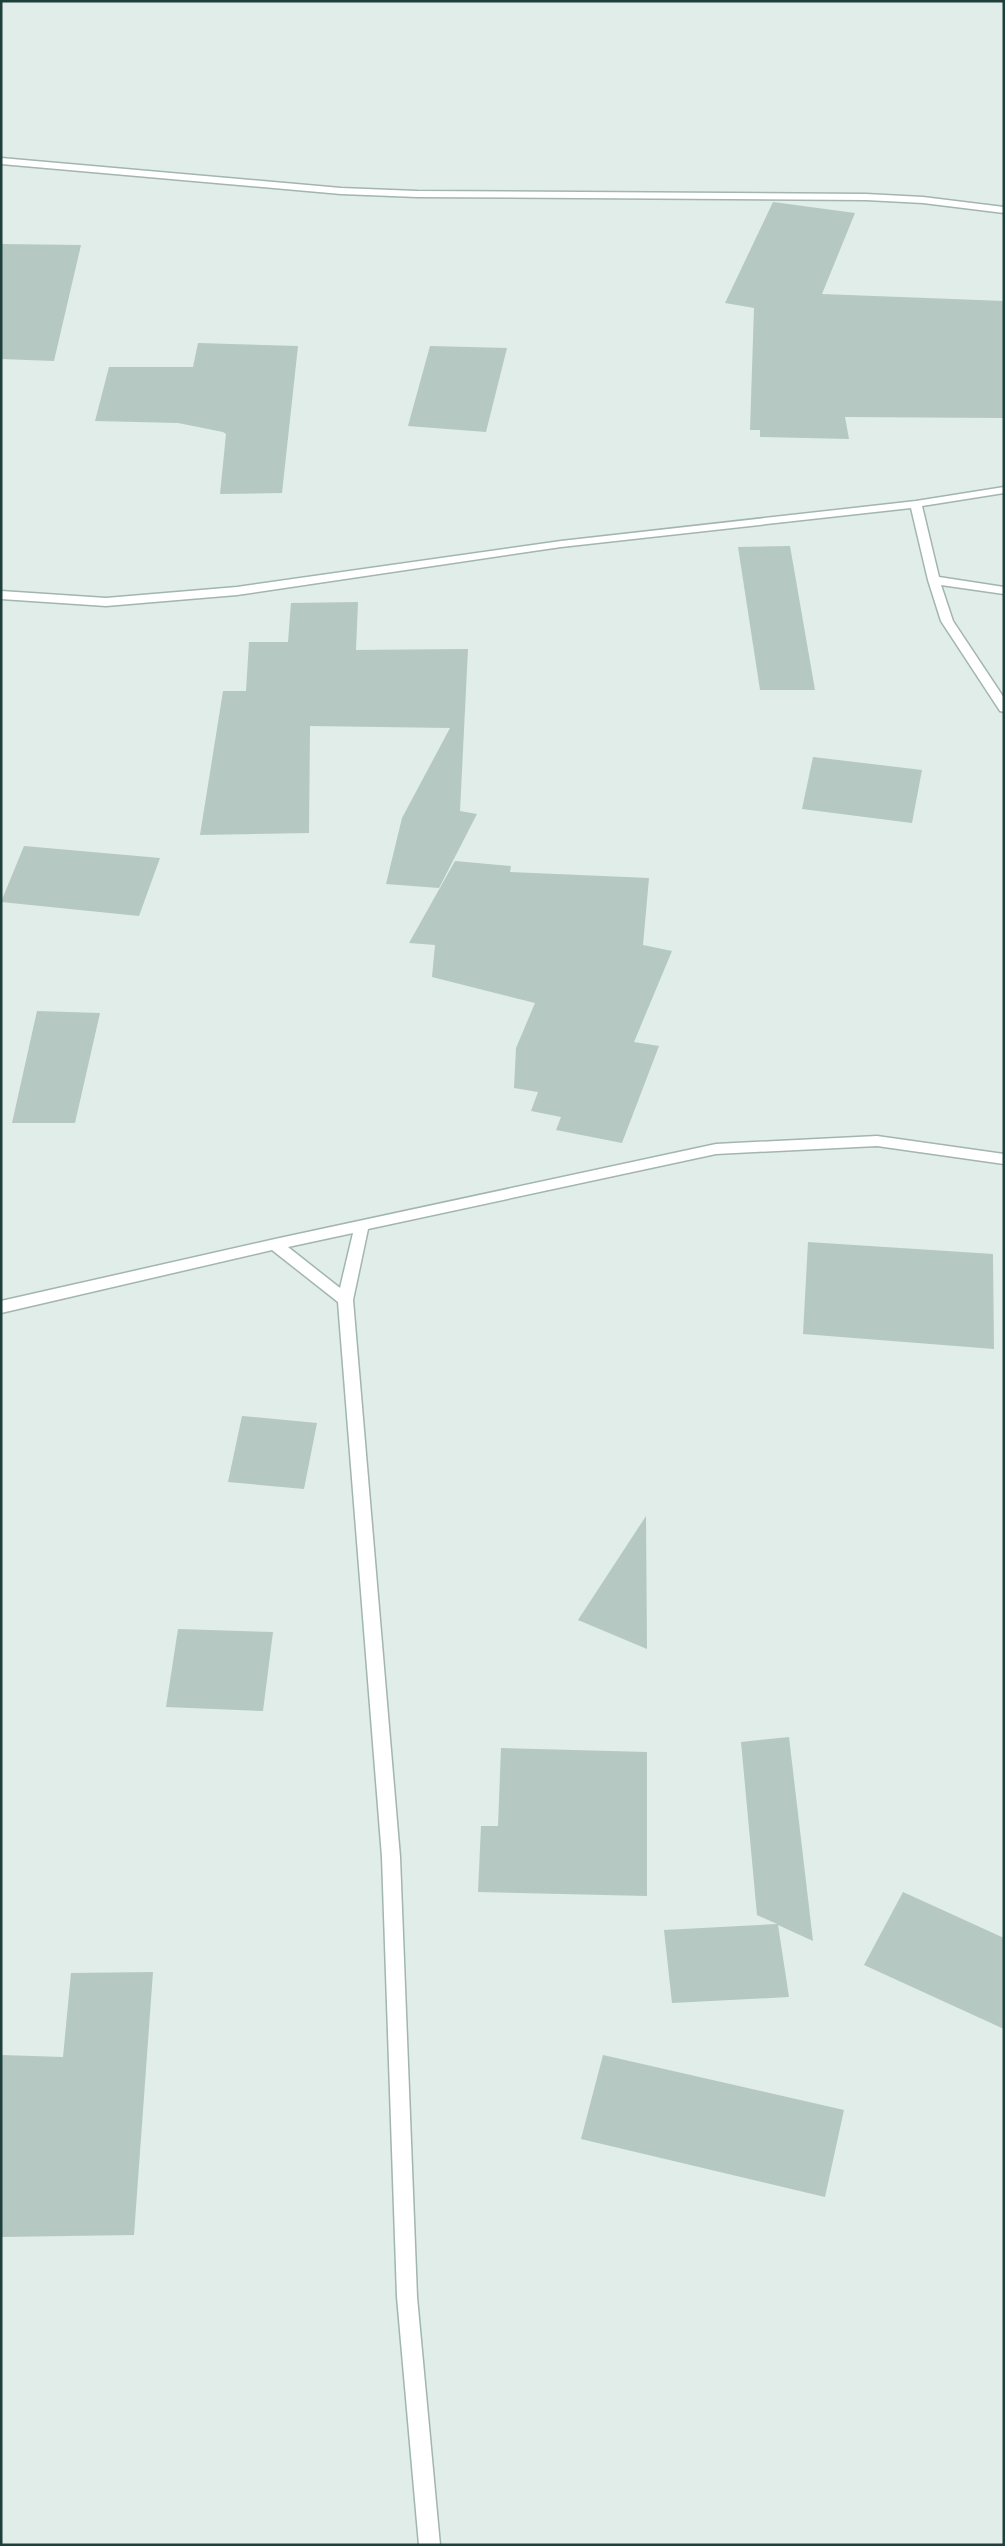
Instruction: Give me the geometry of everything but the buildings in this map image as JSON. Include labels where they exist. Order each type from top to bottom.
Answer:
[{"type":"street","points":[[1,161],[350,191],[417,194],[866,197],[923,200],[1004,210]]},
{"type":"street","points":[[1,596],[106,602],[237,590],[561,544],[916,504],[1004,490]]},
{"type":"street","points":[[916,504],[934,580],[947,621],[1004,708]]},
{"type":"street","points":[[934,580],[1004,591]]},
{"type":"street","points":[[1,1307],[275,1244],[716,1149],[877,1141],[1004,1160]]},
{"type":"street","points":[[362,1225],[345,1300],[391,1858],[408,2297],[430,2545]]},
{"type":"street","points":[[275,1244],[345,1300]]}]
